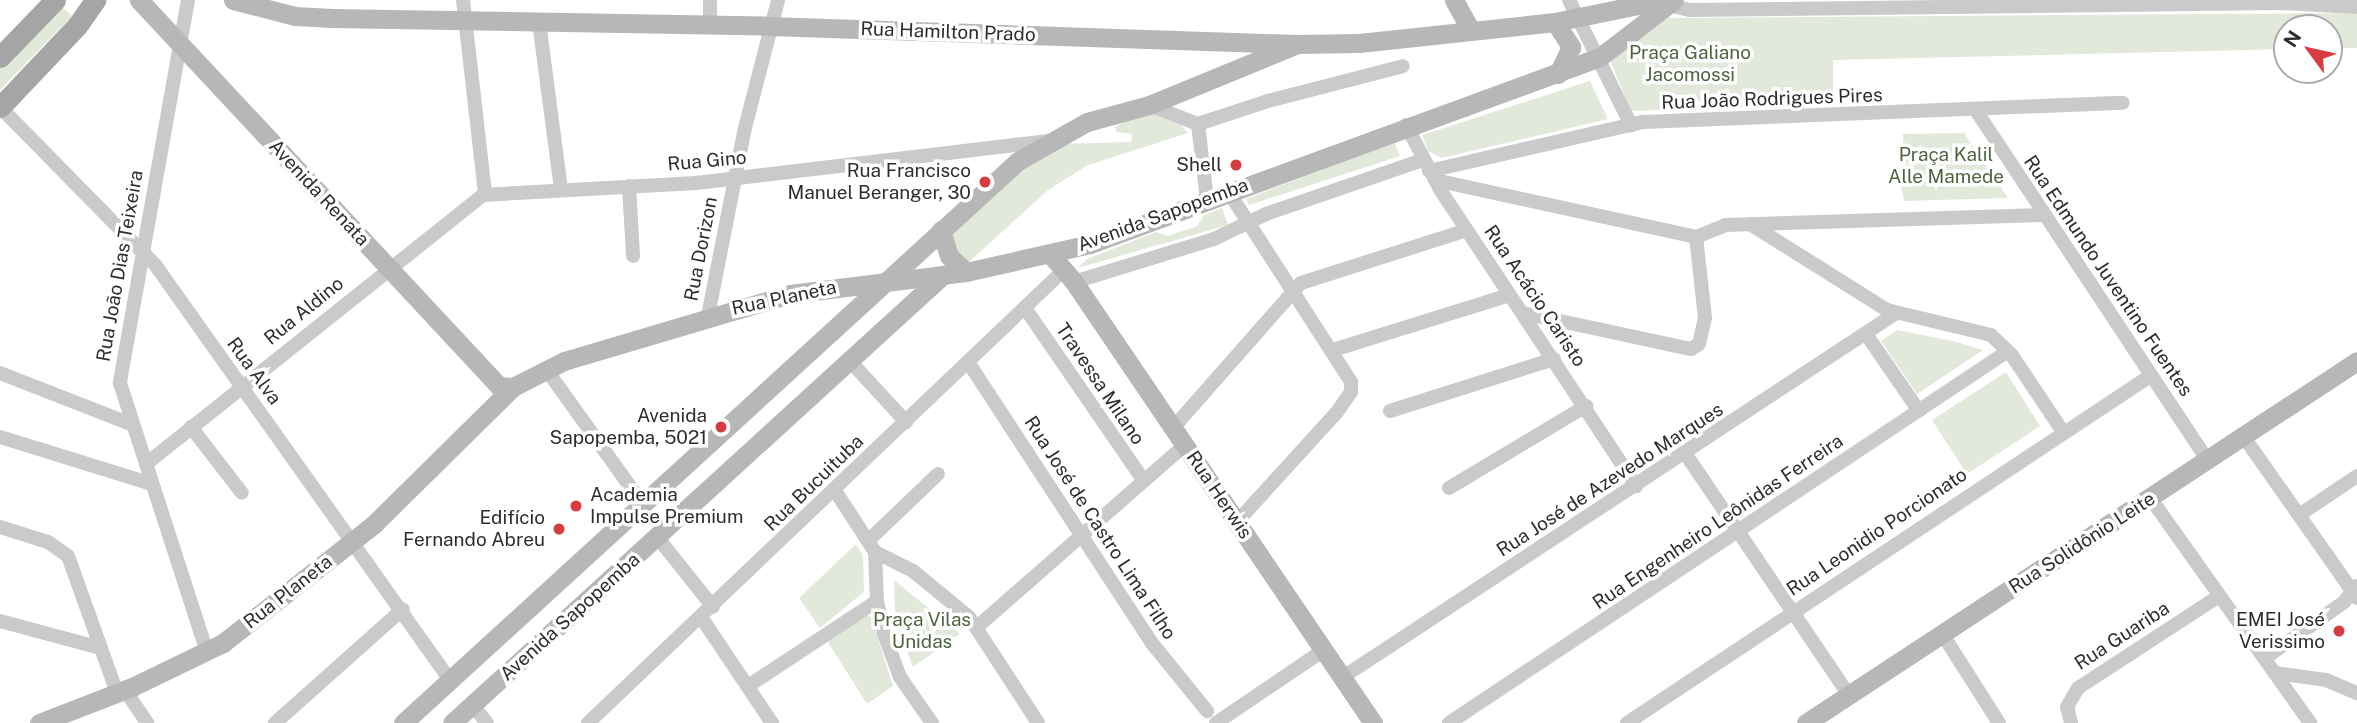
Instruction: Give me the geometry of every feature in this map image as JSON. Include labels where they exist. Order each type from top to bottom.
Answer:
[{"type":"main road","points":[[0,57],[55,0]]},
{"type":"main road","points":[[66,0],[77,9],[77,26]]},
{"type":"main road","points":[[77,26],[95,0]]},
{"type":"main road","points":[[0,107],[77,26],[109,0]]},
{"type":"main road","name":"Avenida Renata","points":[[139,0],[503,392]]},
{"type":"main road","name":"Rua Hamilton Prado","points":[[233,0],[295,16],[770,26],[1297,44],[1359,43],[1555,22],[1665,4]]},
{"type":"main road","points":[[1454,0],[1471,29]]},
{"type":"main road","name":"Avenida Sapopemba","points":[[452,723],[658,538],[943,275],[1064,265],[1228,191],[1600,57],[1665,4]]},
{"type":"main road","points":[[1555,22],[1571,47],[1558,74]]},
{"type":"main road","name":"Avenida Sapopemba","points":[[403,723],[644,506],[866,291],[887,281],[1018,161],[1087,122],[1149,104],[1297,44]]},
{"type":"main road","points":[[941,230],[949,256],[965,272]]},
{"type":"main road","name":"Rua Herwis","points":[[1064,265],[1373,723]]},
{"type":"main road","points":[[887,281],[943,275]]},
{"type":"main road","name":"Rua Planeta","points":[[39,723],[207,653],[354,541],[503,392],[546,369],[708,316],[790,294],[866,291]]},
{"type":"main road","name":"Rua Solidônio Leite","points":[[1806,723],[2151,499],[2357,361]]},
{"type":"street","name":"Rua João Dias Teixeira","points":[[188,0],[141,248],[120,383],[131,425],[207,653]]},
{"type":"street","points":[[389,268],[485,194],[463,0]]},
{"type":"street","points":[[710,0],[710,25]]},
{"type":"street","name":"Rua Dorizon","points":[[708,316],[735,179],[778,0]]},
{"type":"street","points":[[1569,0],[1600,57],[1631,125]]},
{"type":"street","points":[[1665,4],[1690,10],[2102,2],[2357,7]]},
{"type":"street","points":[[539,22],[561,189]]},
{"type":"street","points":[[1149,104],[1198,124],[1268,101],[1404,66]]},
{"type":"street","name":"Rua João Rodrigues Pires","points":[[1064,265],[1214,239],[1247,225],[1429,170],[1631,125],[1977,112],[2123,103]]},
{"type":"street","name":"Rua Alva","points":[[0,107],[141,248],[354,541],[450,680]]},
{"type":"street","name":"Rua Edmundo Juventino Fuentes","points":[[1977,112],[2208,461]]},
{"type":"street","points":[[1198,124],[1206,200]]},
{"type":"street","name":"Rua Acácio Caristo","points":[[1406,125],[1429,170],[1467,230],[1586,406],[1636,486]]},
{"type":"street","name":"Rua Gino","points":[[485,194],[735,179],[1053,140]]},
{"type":"street","points":[[1429,170],[1696,237],[1725,225],[2043,215]]},
{"type":"street","points":[[629,186],[634,256]]},
{"type":"street","points":[[1228,191],[1247,225],[1333,350],[1351,382],[1350,392],[1337,412],[1237,522]]},
{"type":"street","points":[[1750,224],[1896,313],[1977,329],[2008,351],[2063,432]]},
{"type":"street","points":[[1173,428],[1292,291],[1306,280],[1467,230]]},
{"type":"street","points":[[1523,313],[1690,349],[1699,344],[1705,318],[1696,237]]},
{"type":"street","name":"Rua Bucuituba","points":[[588,723],[1025,308],[1064,265]]},
{"type":"street","name":"Rua Aldino","points":[[146,464],[389,268]]},
{"type":"street","points":[[1333,350],[1510,295]]},
{"type":"street","name":"Travessa Milano","points":[[1025,308],[1144,481]]},
{"type":"street","name":"Rua José de Azevedo Marques","points":[[1343,677],[1896,313]]},
{"type":"street","points":[[1866,334],[1919,411]]},
{"type":"street","name":"Rua Engenheiro Leônidas Ferreira","points":[[1449,723],[2008,351]]},
{"type":"street","points":[[1390,411],[1554,359]]},
{"type":"street","points":[[850,361],[906,422]]},
{"type":"street","name":"Rua José de Castro Lima Filho","points":[[968,362],[1166,663],[1207,711]]},
{"type":"street","points":[[546,369],[644,506]]},
{"type":"street","points":[[0,373],[131,425]]},
{"type":"street","name":"Rua Leonidio Porcionato","points":[[1627,723],[1793,610],[2150,376]]},
{"type":"street","points":[[1449,488],[1586,406]]},
{"type":"street","points":[[191,427],[242,493]]},
{"type":"street","points":[[0,437],[152,484]]},
{"type":"street","points":[[2244,437],[2355,591],[2344,602],[2265,658]]},
{"type":"street","points":[[977,626],[1185,445]]},
{"type":"street","points":[[1685,453],[1849,695]]},
{"type":"street","points":[[932,723],[894,665],[877,601],[872,546],[938,474]]},
{"type":"street","points":[[2299,515],[2357,476]]},
{"type":"street","points":[[834,489],[872,546],[913,571],[977,626],[1038,723]]},
{"type":"street","points":[[2151,499],[2310,723]]},
{"type":"street","points":[[0,527],[48,542],[68,556],[100,648],[121,691],[146,723]]},
{"type":"street","points":[[658,538],[713,607]]},
{"type":"street","name":"Rua Guariba","points":[[2071,723],[2068,702],[2078,688],[2219,596]]},
{"type":"street","points":[[748,686],[877,601]]},
{"type":"street","points":[[275,723],[402,609]]},
{"type":"street","points":[[701,617],[772,723]]},
{"type":"street","points":[[0,621],[100,648]]},
{"type":"street","points":[[1943,635],[1999,723]]},
{"type":"street","points":[[1216,723],[1324,650]]},
{"type":"street","points":[[2275,673],[2326,680],[2357,693]]},
{"type":"street","points":[[472,704],[488,723]]},
{"type":"green space","points":[[60,5],[72,16],[0,90],[0,60]]},
{"type":"green space","name":"Praça Galiano Jacomossi","points":[[2357,13],[2357,48],[2343,48],[2343,14],[2273,14],[2273,49],[1833,60],[1833,105],[1631,111],[1611,63],[1614,54],[1662,18]]},
{"type":"green space","name":"Praça Galiano Jacomossi","points":[[1590,81],[1608,119],[1442,158],[1428,151],[1422,135]]},
{"type":"green space","points":[[1146,111],[1181,125],[1188,133],[1088,165],[1048,190],[969,262],[953,256],[951,229],[995,188],[1058,144],[1131,142],[1132,134],[1116,132],[1115,127]]},
{"type":"green space","name":"Praça Kalil Alle Mamede","points":[[1964,133],[2008,198],[1904,201],[1899,176],[1903,176],[1903,134]]},
{"type":"green space","points":[[1394,142],[1400,156],[1249,205],[1246,199]]},
{"type":"green space","points":[[1222,208],[1228,225],[1078,268],[1087,259],[1156,232],[1168,236],[1197,226],[1204,215]]},
{"type":"green space","points":[[1897,330],[1983,350],[1917,394],[1881,341]]},
{"type":"green space","points":[[2006,372],[2040,426],[1967,474],[1932,420]]},
{"type":"green space","points":[[856,544],[863,556],[864,592],[820,628],[799,598]]},
{"type":"green space","name":"Praça Vilas Unidas","points":[[894,580],[960,634],[913,667],[895,618]]},
{"type":"green space","points":[[864,613],[871,617],[893,686],[867,704],[828,642]]},
{"type":"place","name":"Shell","points":[[1236,165]]},
{"type":"place","name":"Rua Francisco Manuel Beranger, 30","points":[[985,182]]},
{"type":"place","name":"Avenida Sapopemba, 5021","points":[[721,427]]},
{"type":"place","name":"Academia Impulse Premium","points":[[576,506]]},
{"type":"place","name":"Edifício Fernando Abreu","points":[[559,529]]},
{"type":"place","name":"EMEI José Verissimo","points":[[2339,631]]}]
